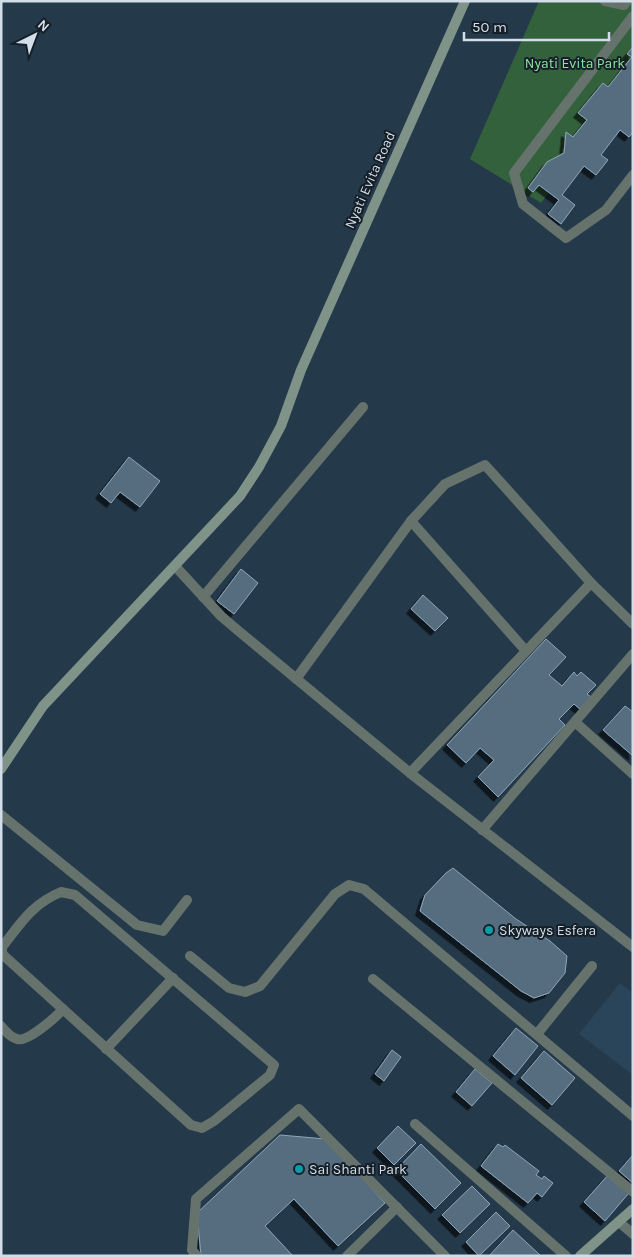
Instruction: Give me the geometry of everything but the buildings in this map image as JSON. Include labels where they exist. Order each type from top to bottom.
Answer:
[{"type":"street","name":"Nyati Evita Road","points":[[1,769],[43,706],[240,496],[259,467],[281,426],[301,370],[465,1]]},
{"type":"street","points":[[605,1],[624,5],[627,1]]},
{"type":"street","points":[[633,16],[514,172],[523,204],[566,238],[606,210],[633,175]]},
{"type":"street","points":[[203,597],[363,407]]},
{"type":"street","points":[[296,679],[410,521],[444,484],[485,465],[591,583],[633,624]]},
{"type":"street","points":[[410,521],[526,651]]},
{"type":"street","points":[[175,566],[221,616],[296,679],[410,773],[633,947]]},
{"type":"street","points":[[410,773],[591,583]]},
{"type":"street","points":[[482,830],[633,654]]},
{"type":"street","points":[[575,722],[633,774]]},
{"type":"street","points":[[1,815],[137,925],[163,931],[187,900]]},
{"type":"street","points":[[190,956],[229,988],[245,992],[260,986],[335,894],[349,885],[364,889],[633,1116]]},
{"type":"street","points":[[61,892],[75,895],[173,978],[274,1065],[270,1075],[214,1121],[202,1128],[191,1125],[76,1022],[2,954],[2,946],[32,910],[48,898],[61,892]]},
{"type":"street","points":[[537,1034],[592,966]]},
{"type":"street","points":[[106,1049],[173,978]]},
{"type":"street","points":[[373,979],[633,1192]]},
{"type":"street","points":[[1,1026],[17,1040],[26,1039],[63,1010]]},
{"type":"street","points":[[197,1256],[192,1250],[196,1199],[299,1110],[445,1256]]},
{"type":"street","points":[[415,1124],[566,1256]]},
{"type":"street","points":[[347,1256],[396,1207]]},
{"type":"street","points":[[580,1256],[633,1209]]},
{"type":"street","points":[[619,1222],[633,1234]]},
{"type":"shaded area","points":[[620,983],[633,993],[633,1075],[579,1034]]},
{"type":"green space","name":"Nyati Evita Park","points":[[539,1],[633,1],[633,83],[541,203],[470,159]]},
{"type":"place","name":"Skyways Esfera","points":[[489,930]]},
{"type":"place","name":"Sai Shanti Park","points":[[299,1169]]}]
